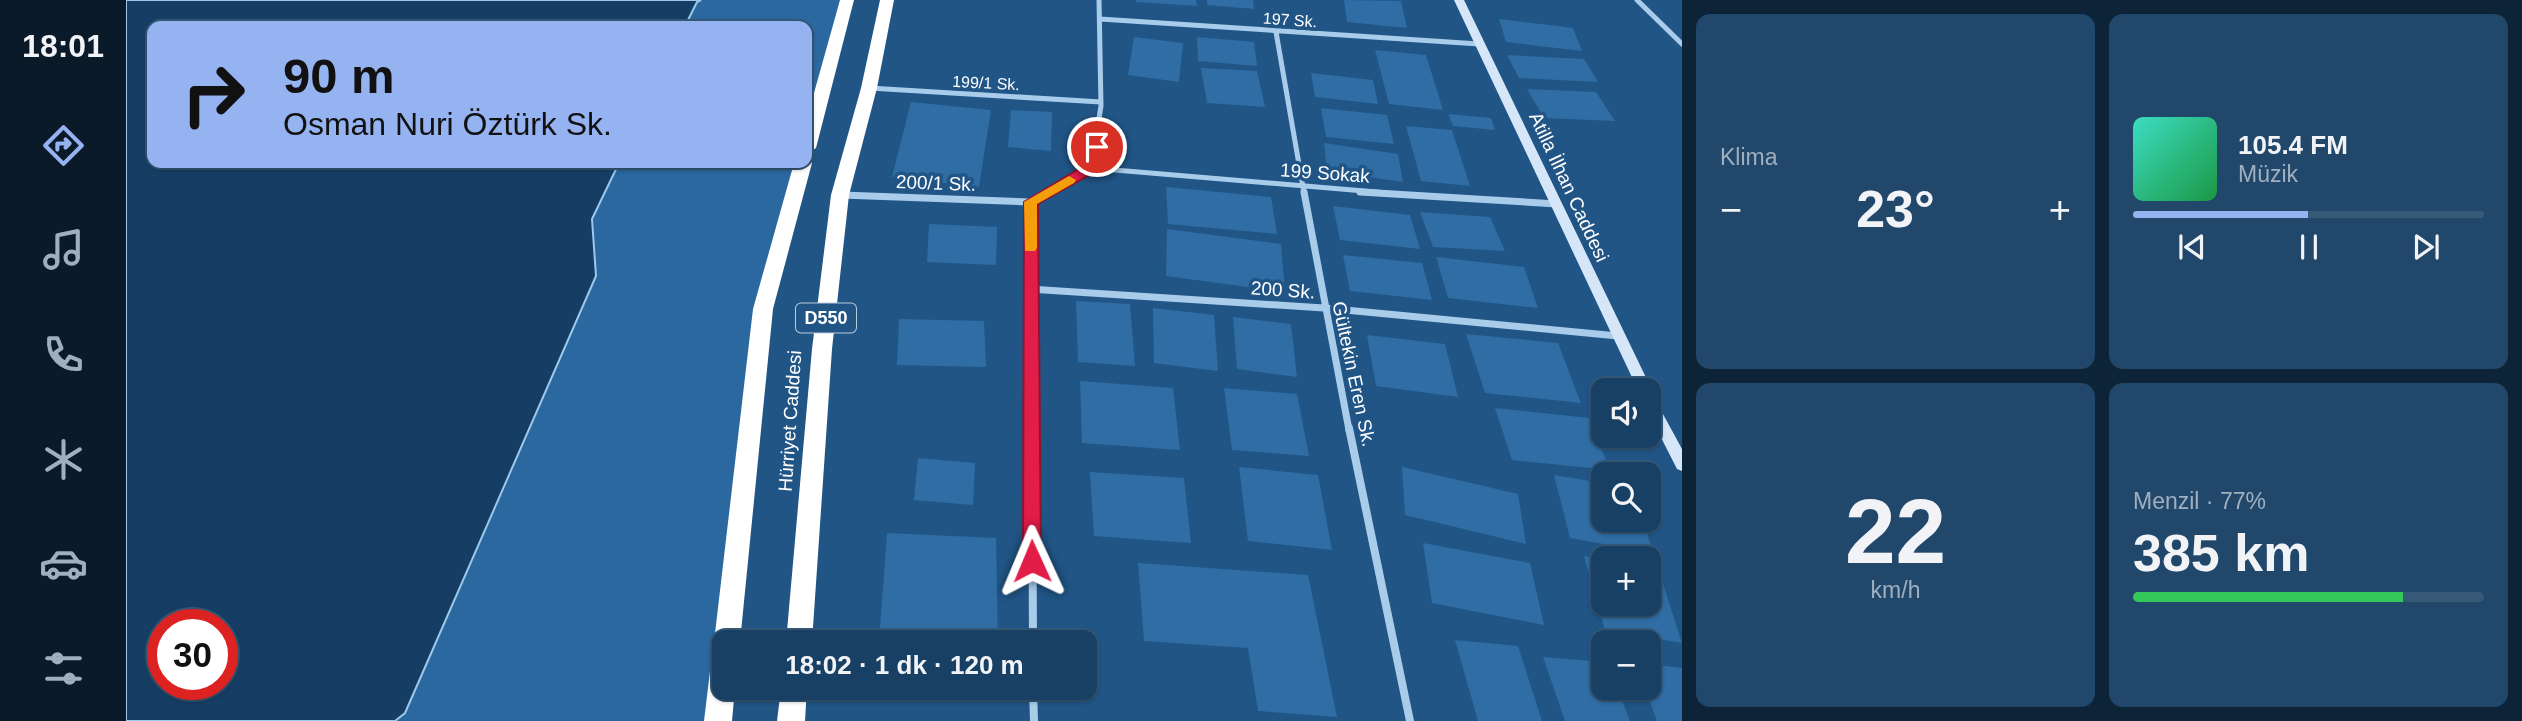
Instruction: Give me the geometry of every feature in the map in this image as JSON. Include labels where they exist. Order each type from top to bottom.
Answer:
[{"type":"highway","points":[[812,130],[847,0]]},
{"type":"highway","name":"Hürriyet Caddesi","points":[[800,630],[822,349],[840,195],[869,88],[887,0]]},
{"type":"highway","name":"Hürriyet Caddesi","points":[[728,630],[763,309],[802,168]]},
{"type":"highway","points":[[718,721],[720,700]]},
{"type":"highway","points":[[791,721],[793,700]]},
{"type":"street","points":[[1033,630],[1029,289],[1031,202],[1091,168],[1097,147],[1101,102],[1099,0]]},
{"type":"street","name":"Atilla İlhan Caddesi","points":[[1460,0],[1639,378]]},
{"type":"street","points":[[1637,0],[1682,44]]},
{"type":"street","name":"197 Sk.","points":[[1100,19],[1479,44]]},
{"type":"street","name":"Gültekin Eren Sk.","points":[[1276,32],[1324,308],[1410,721]]},
{"type":"street","name":"199/1 Sk.","points":[[869,88],[1101,102]]},
{"type":"street","name":"199 Sokak","points":[[1091,168],[1305,188],[1557,204]]},
{"type":"street","name":"200/1 Sk.","points":[[840,195],[1031,202]]},
{"type":"street","name":"200 Sk.","points":[[1029,289],[1324,308],[1618,336]]},
{"type":"street","points":[[1661,423],[1682,464]]},
{"type":"street","points":[[1033,700],[1034,721]]},
{"type":"shaded area","points":[[126,0],[701,0],[697,2],[688,21],[147,21],[147,168],[617,168],[592,219],[596,276],[405,713],[395,721],[126,721]]},
{"type":"shaded area","points":[[847,0],[812,130],[812,21],[688,21],[697,2]]},
{"type":"shaded area","points":[[617,168],[802,168],[763,309],[728,630],[712,630],[712,700],[720,700],[718,721],[395,721],[405,713],[596,276],[592,219]]},
{"type":"building","points":[[1196,0],[1197,6],[1136,2]]},
{"type":"building","points":[[1207,0],[1253,0],[1254,9],[1207,5]]},
{"type":"building","points":[[1344,0],[1401,1],[1407,28],[1347,22]]},
{"type":"building","points":[[1499,19],[1573,28],[1582,51],[1506,42]]},
{"type":"building","points":[[1134,37],[1183,43],[1179,82],[1128,75]]},
{"type":"building","points":[[1197,37],[1254,42],[1257,66],[1198,61]]},
{"type":"building","points":[[1375,50],[1426,55],[1443,110],[1389,104]]},
{"type":"building","points":[[1507,55],[1584,59],[1598,82],[1519,78]]},
{"type":"building","points":[[1201,68],[1257,71],[1265,107],[1207,103]]},
{"type":"building","points":[[1311,73],[1373,80],[1378,104],[1315,97]]},
{"type":"building","points":[[1527,89],[1596,92],[1615,121],[1544,118]]},
{"type":"building","points":[[911,102],[991,110],[979,187],[892,177]]},
{"type":"building","points":[[1321,108],[1387,115],[1394,144],[1326,137]]},
{"type":"building","points":[[1011,110],[1052,112],[1051,151],[1008,147]]},
{"type":"building","points":[[1448,114],[1491,118],[1495,130],[1453,126]]},
{"type":"building","points":[[1406,126],[1452,130],[1470,186],[1421,181]]},
{"type":"building","points":[[1324,143],[1398,154],[1403,182],[1327,171]]},
{"type":"building","points":[[1166,187],[1271,197],[1277,234],[1168,224]]},
{"type":"building","points":[[1333,206],[1410,215],[1420,249],[1340,240]]},
{"type":"building","points":[[1420,212],[1490,217],[1505,251],[1433,247]]},
{"type":"building","points":[[929,224],[997,227],[996,265],[927,262]]},
{"type":"building","points":[[1167,229],[1281,244],[1285,292],[1166,276]]},
{"type":"building","points":[[1343,255],[1422,263],[1432,300],[1350,291]]},
{"type":"building","points":[[1436,257],[1524,267],[1538,308],[1448,298]]},
{"type":"building","points":[[1076,301],[1130,304],[1135,366],[1078,362]]},
{"type":"building","points":[[1153,308],[1214,315],[1218,371],[1154,363]]},
{"type":"building","points":[[1233,317],[1291,324],[1297,377],[1237,369]]},
{"type":"building","points":[[899,319],[984,321],[986,367],[897,365]]},
{"type":"building","points":[[1466,334],[1558,343],[1581,403],[1485,393]]},
{"type":"building","points":[[1367,335],[1445,344],[1458,397],[1376,386]]},
{"type":"building","points":[[1080,381],[1173,388],[1180,450],[1082,443]]},
{"type":"building","points":[[1224,388],[1297,394],[1309,456],[1232,450]]},
{"type":"building","points":[[1495,408],[1589,418],[1591,448],[1601,448],[1607,462],[1591,462],[1591,468],[1512,460]]},
{"type":"building","points":[[918,458],[975,463],[973,505],[914,500]]},
{"type":"building","points":[[1239,467],[1318,475],[1332,550],[1248,541]]},
{"type":"building","points":[[1402,467],[1518,494],[1526,544],[1405,515]]},
{"type":"building","points":[[1090,472],[1184,478],[1191,543],[1094,536]]},
{"type":"building","points":[[1554,475],[1591,481],[1591,532],[1647,532],[1651,546],[1614,546],[1570,538]]},
{"type":"building","points":[[887,533],[996,538],[998,630],[880,630]]},
{"type":"building","points":[[1423,543],[1530,563],[1544,625],[1432,603]]},
{"type":"building","points":[[1584,556],[1591,557],[1591,581]]},
{"type":"building","points":[[1138,563],[1308,575],[1337,717],[1258,711],[1248,648],[1144,641]]},
{"type":"building","points":[[1661,577],[1682,643],[1661,639],[1661,630],[1605,630],[1601,616],[1661,616]]},
{"type":"building","points":[[1455,640],[1518,646],[1542,721],[1478,721]]},
{"type":"building","points":[[1543,657],[1591,661],[1591,700],[1622,700],[1630,721],[1565,721]]},
{"type":"building","points":[[1661,666],[1682,668],[1682,721],[1657,721],[1649,700],[1661,700]]},
{"type":"slow traffic","points":[[1030,248],[1031,202],[1069,180]]},
{"type":"route","points":[[1032,561],[1029,289],[1031,202],[1091,168],[1097,147]]}]
